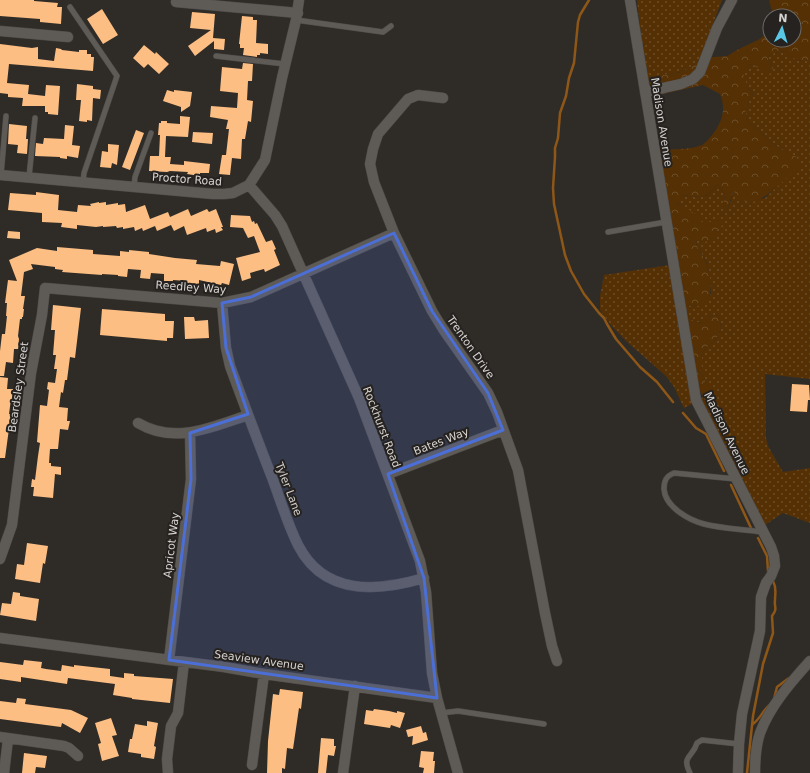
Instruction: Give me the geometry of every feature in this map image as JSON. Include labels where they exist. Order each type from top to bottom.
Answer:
[{"type":"street","points":[[249,185],[265,160],[285,64],[297,17],[299,0]]},
{"type":"street","name":"Madison Avenue","points":[[630,0],[696,400],[763,532],[772,552],[774,566],[761,597],[762,614],[760,631],[742,714],[738,773]]},
{"type":"street","points":[[645,92],[681,84],[694,79],[700,72],[717,28],[732,0]]},
{"type":"street","points":[[176,2],[297,17]]},
{"type":"street","points":[[0,30],[68,37]]},
{"type":"street","name":"Trenton Drive","points":[[443,98],[418,95],[408,99],[378,134],[370,164],[374,182],[394,233],[432,311],[488,393],[497,412],[518,470],[545,614],[557,661]]},
{"type":"street","name":"Proctor Road","points":[[1,175],[224,194],[233,193],[249,185]]},
{"type":"street","name":"Rockhurst Road","points":[[249,185],[279,220],[304,274],[359,398],[420,561],[426,592],[432,673],[437,698]]},
{"type":"street","name":"Reedley Way","points":[[45,288],[222,303],[251,298],[394,233]]},
{"type":"street","name":"Beardsley Street","points":[[0,559],[12,525],[31,373],[42,315],[45,288]]},
{"type":"street","name":"Tyler Lane","points":[[222,303],[226,348],[230,366],[298,546],[306,558],[316,569],[328,578],[358,588],[382,587],[424,578]]},
{"type":"street","points":[[138,423],[148,429],[163,432],[190,433],[203,431],[248,414]]},
{"type":"street","name":"Bates Way","points":[[388,474],[503,430]]},
{"type":"street","name":"Apricot Way","points":[[169,660],[191,479],[190,433]]},
{"type":"street","name":"Seaview Avenue","points":[[0,638],[224,667],[437,698]]},
{"type":"street","points":[[755,773],[760,733],[766,720],[794,678],[810,661]]},
{"type":"street","points":[[168,773],[167,759],[171,726],[178,713],[184,662]]},
{"type":"street","points":[[252,766],[264,674]]},
{"type":"street","points":[[343,773],[355,686]]},
{"type":"street","points":[[437,698],[458,773]]},
{"type":"street","points":[[4,773],[4,738],[64,746],[69,748],[78,756]]},
{"type":"lane","points":[[70,7],[117,76],[84,173],[83,182]]},
{"type":"lane","points":[[297,17],[383,32],[391,26]]},
{"type":"lane","points":[[216,56],[285,64]]},
{"type":"lane","points":[[1,175],[6,116]]},
{"type":"lane","points":[[29,177],[35,118]]},
{"type":"lane","points":[[134,187],[135,177],[150,133]]},
{"type":"lane","points":[[608,232],[666,222]]},
{"type":"lane","points":[[736,479],[674,473],[669,475],[664,481],[665,496],[668,503],[673,508],[704,524],[763,532]]},
{"type":"lane","points":[[441,712],[458,711],[544,724]]},
{"type":"lane","points":[[690,773],[686,765],[687,758],[696,749],[697,743],[702,740],[739,744]]},
{"type":"highlighted area","points":[[394,233],[432,311],[488,393],[503,430],[388,474],[424,578],[437,698],[169,660],[191,479],[190,433],[248,414],[226,348],[222,303],[251,297]]},
{"type":"green space","points":[[637,0],[722,0],[700,58],[690,68],[681,72],[646,78]]},
{"type":"green space","points":[[769,0],[810,0],[810,59],[800,61],[793,58],[785,51],[774,53],[767,57],[773,68],[770,74],[751,64],[743,73],[748,88],[753,94],[745,109],[748,122],[779,148],[799,158],[801,165],[768,194],[754,202],[748,202],[740,198],[733,191],[728,209],[723,206],[725,194],[717,185],[708,195],[700,197],[681,195],[677,204],[695,214],[704,223],[720,220],[724,224],[715,231],[715,238],[705,242],[696,240],[697,247],[704,257],[710,276],[710,293],[708,304],[697,306],[683,305],[659,150],[687,149],[698,147],[703,144],[713,134],[719,124],[723,105],[720,94],[703,85],[649,97],[646,78],[681,72],[690,68],[700,58],[727,56],[762,37],[762,48],[802,48],[802,8],[771,8]]},
{"type":"green space","points":[[785,51],[800,61],[810,59],[810,379],[765,374],[766,438],[768,446],[783,472],[810,468],[810,523],[783,513],[765,525],[700,401],[702,397],[706,402],[706,384],[702,372],[702,354],[707,347],[716,340],[721,328],[719,316],[711,315],[703,323],[696,322],[686,316],[683,305],[697,306],[711,294],[708,267],[698,248],[696,239],[715,231],[720,220],[704,224],[677,203],[680,195],[700,197],[708,195],[717,185],[725,194],[723,206],[728,209],[733,191],[747,202],[765,198],[791,173],[798,158],[779,148],[748,122],[745,109],[753,94],[748,88],[742,73],[751,64],[758,67],[773,68],[767,57],[774,53]]},
{"type":"green space","points":[[670,265],[692,404],[684,408],[674,387],[666,376],[627,342],[609,323],[600,310],[600,296],[604,275]]},
{"type":"green space","points":[[711,315],[719,316],[721,328],[716,340],[707,347],[702,354],[702,372],[706,384],[717,396],[714,403],[706,402],[698,385],[686,316],[696,322],[702,323]]},
{"type":"building","points":[[0,0],[34,0],[58,3],[57,7],[62,7],[61,24],[40,22],[40,19],[0,16]]},
{"type":"building","points":[[102,9],[118,35],[103,44],[87,19]]},
{"type":"building","points":[[192,12],[215,14],[213,38],[225,39],[224,50],[214,49],[214,41],[195,56],[188,46],[211,30],[190,28]]},
{"type":"building","points":[[242,16],[253,17],[253,20],[257,20],[256,43],[268,44],[268,54],[260,53],[257,57],[243,55],[244,48],[240,48],[239,44]]},
{"type":"building","points":[[0,44],[32,48],[38,47],[38,59],[54,61],[56,48],[79,52],[79,50],[87,50],[87,54],[91,54],[91,57],[94,57],[93,71],[9,64],[7,83],[29,85],[28,94],[45,96],[46,85],[60,86],[58,115],[48,114],[48,112],[45,112],[45,106],[22,106],[23,98],[8,97],[8,94],[0,93]]},
{"type":"building","points":[[144,45],[155,54],[156,52],[169,64],[159,74],[148,64],[144,68],[133,58]]},
{"type":"building","points":[[243,63],[253,64],[252,81],[248,81],[247,100],[253,101],[251,122],[248,121],[245,139],[242,139],[241,159],[232,158],[230,175],[219,174],[222,155],[226,155],[229,129],[226,129],[228,120],[210,117],[211,106],[237,108],[238,93],[220,91],[222,67],[242,69]]},
{"type":"building","points":[[77,84],[93,86],[93,89],[101,90],[100,99],[93,98],[92,121],[79,121],[81,100],[76,100]]},
{"type":"building","points":[[167,90],[174,92],[174,90],[192,92],[190,106],[181,112],[181,107],[163,101]]},
{"type":"building","points":[[180,116],[190,117],[188,137],[166,136],[165,157],[171,157],[170,164],[184,165],[184,161],[210,164],[209,173],[200,173],[200,176],[187,174],[188,172],[149,171],[150,156],[159,156],[159,123],[161,123],[161,121],[167,121],[167,123],[180,124]]},
{"type":"building","points":[[9,124],[27,126],[27,154],[17,153],[18,145],[8,144]]},
{"type":"building","points":[[65,125],[74,126],[72,145],[80,146],[78,158],[67,156],[67,159],[60,157],[35,156],[36,143],[43,144],[44,138],[64,139]]},
{"type":"building","points":[[136,130],[144,133],[130,170],[122,167]]},
{"type":"building","points":[[193,132],[213,133],[212,144],[192,142]]},
{"type":"building","points":[[108,144],[119,145],[117,165],[112,163],[111,168],[100,167],[102,151],[108,152]]},
{"type":"building","points":[[36,192],[59,195],[58,210],[77,212],[78,205],[91,206],[90,204],[106,202],[106,205],[118,203],[118,205],[125,204],[126,212],[145,205],[150,219],[168,212],[170,217],[188,209],[191,216],[207,209],[209,212],[216,209],[223,230],[216,233],[215,229],[207,232],[206,228],[187,235],[184,226],[174,231],[171,225],[157,231],[155,226],[143,231],[142,228],[135,231],[134,227],[123,229],[123,227],[117,228],[116,226],[96,227],[77,225],[77,229],[61,227],[62,223],[42,222],[42,213],[8,210],[10,193],[36,195]]},
{"type":"building","points":[[231,215],[250,216],[252,222],[254,221],[255,224],[257,223],[266,242],[272,240],[280,265],[265,272],[264,269],[250,273],[251,278],[242,281],[236,258],[260,252],[254,236],[248,238],[243,228],[230,227]]},
{"type":"building","points":[[8,231],[20,232],[20,239],[7,238]]},
{"type":"building","points":[[57,247],[93,250],[93,254],[120,256],[120,251],[129,252],[129,250],[149,252],[149,254],[175,258],[197,260],[196,264],[220,266],[221,261],[234,264],[229,285],[222,283],[221,285],[199,280],[199,284],[187,283],[187,281],[164,281],[164,274],[151,273],[150,279],[140,278],[141,270],[128,269],[127,277],[118,275],[62,272],[63,270],[55,269],[55,267],[31,264],[33,269],[24,272],[21,296],[25,296],[24,309],[23,317],[20,319],[18,349],[14,349],[13,363],[6,362],[4,376],[0,376],[0,351],[2,334],[5,334],[7,303],[5,303],[8,280],[17,281],[9,260],[37,248],[57,251]]},
{"type":"building","points":[[53,305],[81,308],[75,358],[70,357],[67,380],[65,380],[63,393],[61,392],[59,407],[68,408],[67,421],[70,421],[68,430],[60,429],[58,449],[50,449],[49,463],[51,463],[51,466],[61,467],[61,475],[55,474],[53,498],[33,496],[34,487],[31,487],[32,479],[35,480],[40,443],[37,442],[40,405],[47,406],[49,390],[47,389],[48,382],[55,383],[57,369],[54,369],[56,355],[53,355],[55,330],[51,330]]},
{"type":"building","points":[[102,309],[165,314],[165,321],[174,321],[173,338],[167,338],[167,341],[100,335]]},
{"type":"building","points":[[184,317],[194,317],[195,321],[208,320],[209,338],[185,339]]},
{"type":"building","points":[[0,377],[8,378],[7,389],[13,389],[5,458],[0,458]]},
{"type":"building","points":[[792,384],[809,385],[810,400],[808,400],[807,412],[790,411]]},
{"type":"building","points":[[27,543],[48,546],[45,564],[43,563],[40,583],[15,579],[17,564],[24,565]]},
{"type":"building","points":[[13,592],[20,593],[20,596],[39,599],[36,621],[0,615],[2,603],[11,604]]},
{"type":"building","points":[[24,660],[42,662],[41,668],[61,671],[62,665],[74,667],[74,665],[110,669],[110,676],[124,678],[124,673],[134,674],[134,676],[173,679],[170,703],[132,699],[113,695],[115,684],[68,678],[67,684],[21,677],[21,682],[0,679],[0,662],[23,665]]},
{"type":"building","points":[[280,689],[303,692],[301,709],[299,708],[293,749],[287,748],[285,769],[282,768],[282,773],[267,773],[268,741],[273,694],[279,695]]},
{"type":"building","points":[[17,698],[26,699],[25,704],[71,710],[88,718],[80,733],[62,723],[61,727],[0,719],[0,701],[16,703]]},
{"type":"building","points":[[374,709],[405,713],[400,728],[391,725],[390,728],[364,724],[366,710],[373,711]]},
{"type":"building","points":[[111,718],[117,735],[112,736],[119,756],[102,761],[98,744],[101,743],[95,723]]},
{"type":"building","points":[[147,721],[158,723],[154,746],[156,747],[154,759],[141,757],[141,754],[128,752],[130,739],[132,739],[135,724],[147,726]]},
{"type":"building","points":[[421,726],[423,733],[426,732],[428,740],[412,745],[413,736],[408,737],[406,730]]},
{"type":"building","points":[[321,738],[334,739],[334,746],[336,746],[334,756],[328,755],[326,773],[318,773]]},
{"type":"building","points":[[421,751],[434,752],[434,773],[423,773],[424,768],[419,767]]},
{"type":"building","points":[[24,753],[47,756],[45,768],[36,767],[35,773],[22,773]]},
{"type":"waterway","points":[[589,0],[580,15],[578,22],[574,63],[560,113],[558,138],[555,148],[553,188],[554,204],[565,255],[571,271],[584,294],[604,318],[616,339],[640,367],[657,382],[673,402]]},
{"type":"waterway","points":[[683,413],[696,428],[706,434],[724,471]]},
{"type":"waterway","points":[[731,485],[751,528]]},
{"type":"waterway","points":[[758,538],[767,556],[768,571]]},
{"type":"waterway","points":[[747,773],[753,716],[763,664],[773,633],[772,616],[775,610],[776,590],[773,581]]},
{"type":"waterway","points":[[774,699],[777,687],[789,678]]},
{"type":"waterway","points":[[753,724],[772,703]]}]
